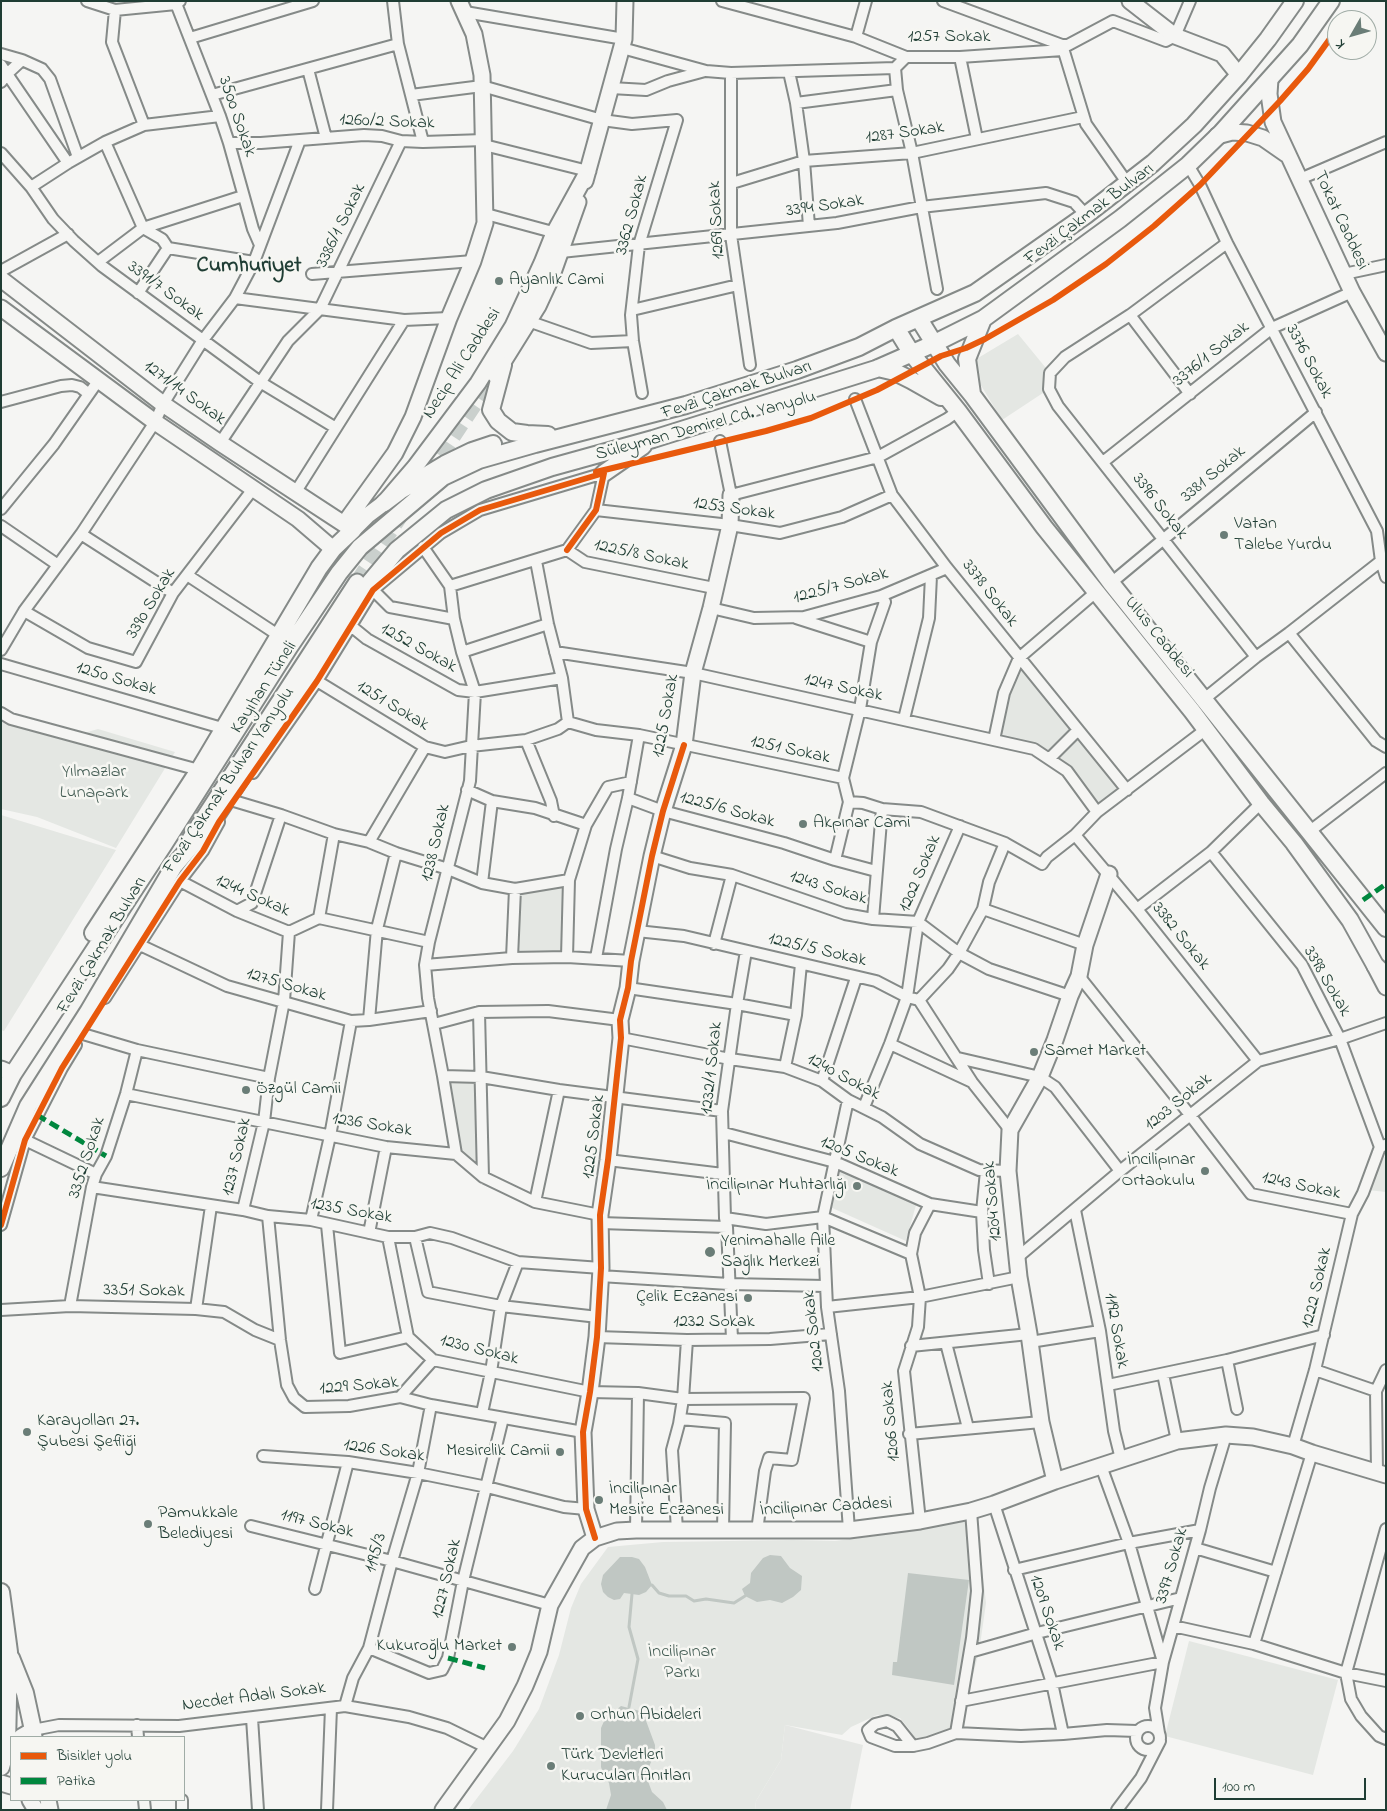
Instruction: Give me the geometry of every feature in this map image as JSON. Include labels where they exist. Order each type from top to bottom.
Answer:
[{"type":"main road","name":"Fevzi Çakmak Bulvarı","points":[[1,1098],[5,1072],[159,852],[339,572],[360,547],[444,477],[479,460],[686,405],[797,370],[858,347],[976,293],[1128,184],[1194,125],[1268,39],[1295,1]]},
{"type":"main road","name":"Fevzi Çakmak Bulvarı","points":[[1,1168],[28,1106],[88,1012],[366,587],[397,550],[446,510],[486,490],[552,467],[653,439],[878,368],[934,344],[983,319],[1120,219],[1188,165],[1218,136],[1300,45],[1331,1]]},
{"type":"main road","name":"Ulus Caddesi","points":[[919,319],[947,364],[973,396],[1111,583],[1386,928]]},
{"type":"main road","points":[[973,396],[967,359],[983,319]]},
{"type":"main road","name":"Ulus Caddesi","points":[[896,328],[912,354],[1044,527],[1294,843],[1350,920],[1380,970]]},
{"type":"main road","points":[[503,365],[491,410],[498,421],[512,432],[568,435]]},
{"type":"main road","points":[[878,368],[895,372],[911,380],[955,408]]},
{"type":"main road","points":[[384,503],[445,464],[472,451],[527,434]]},
{"type":"main road","points":[[604,473],[653,439]]},
{"type":"main road","points":[[5,1072],[199,770],[222,728],[319,568],[348,527]]},
{"type":"main road","points":[[1,1592],[9,1652],[25,1693],[30,1735]]},
{"type":"main road","points":[[1,1767],[8,1744],[4,1692],[9,1652]]},
{"type":"street","points":[[87,1],[115,10],[177,2]]},
{"type":"street","points":[[190,38],[314,1]]},
{"type":"street","points":[[393,1],[398,44],[423,142]]},
{"type":"street","name":"Necip Ali Caddesi","points":[[348,527],[384,503],[433,444],[478,383],[513,326],[542,263],[561,234],[588,171],[623,44],[625,1]]},
{"type":"street","name":"1257 Sokak","points":[[722,1],[856,37],[906,57],[960,57],[1062,47],[1113,21],[1166,41],[1175,36]]},
{"type":"street","points":[[856,37],[866,1]]},
{"type":"street","points":[[943,1],[1062,47],[1083,117],[1116,169],[1128,184]]},
{"type":"street","points":[[1130,1],[1175,36],[1222,54],[1238,75]]},
{"type":"street","points":[[1175,36],[1190,1]]},
{"type":"street","name":"3500 Sokak","points":[[177,2],[220,116],[243,196],[260,245]]},
{"type":"street","points":[[462,7],[623,44],[706,71],[789,72],[895,68],[906,57]]},
{"type":"street","points":[[348,527],[400,444],[413,417],[486,223],[482,75],[474,34],[462,7]]},
{"type":"street","points":[[115,10],[112,42],[144,125]]},
{"type":"street","points":[[212,95],[398,44]]},
{"type":"street","points":[[1,54],[22,60],[42,69],[50,79],[78,157]]},
{"type":"street","points":[[960,57],[977,139]]},
{"type":"street","points":[[22,60],[3,74],[68,163]]},
{"type":"street","points":[[895,68],[897,90],[912,153],[937,289]]},
{"type":"street","points":[[308,69],[326,138]]},
{"type":"street","points":[[611,88],[646,90],[668,81],[706,71]]},
{"type":"street","name":"1269 Sokak","points":[[731,72],[731,235],[750,364]]},
{"type":"street","points":[[789,72],[796,103],[804,161],[809,226]]},
{"type":"street","name":"Tokat Caddesi","points":[[1270,79],[1268,94],[1271,116],[1352,292],[1386,353]]},
{"type":"street","points":[[411,95],[482,86],[602,120]]},
{"type":"street","points":[[796,103],[897,90]]},
{"type":"street","points":[[31,187],[105,142],[144,125],[220,116]]},
{"type":"street","name":"1287 Sokak","points":[[732,183],[804,161],[912,153],[1083,117]]},
{"type":"street","name":"3362 Sokak","points":[[602,120],[632,124],[677,120],[639,245],[632,310],[633,342],[642,394]]},
{"type":"street","points":[[1218,136],[1232,132],[1247,133],[1263,138],[1290,156]]},
{"type":"street","name":"1260/2 Sokak","points":[[229,143],[382,136],[402,142],[484,142],[588,171]]},
{"type":"street","points":[[1,650],[24,611],[81,534],[155,422],[163,404],[203,340],[235,298],[254,262],[300,140]]},
{"type":"street","points":[[1300,179],[1385,141]]},
{"type":"street","points":[[105,142],[143,228],[162,239],[168,248],[254,262]]},
{"type":"street","name":"3386/1 Sokak","points":[[220,443],[288,341],[320,308],[402,142]]},
{"type":"street","name":"3391/7 Sokak","points":[[1,153],[31,187],[53,219],[98,262],[260,382],[336,428]]},
{"type":"street","name":"3376 Sokak","points":[[1188,165],[1316,412],[1381,529],[1381,561],[1386,578]]},
{"type":"street","name":"3394 Sokak","points":[[561,252],[837,223],[921,207],[1046,193],[1074,202],[1086,215]]},
{"type":"street","points":[[98,262],[143,228],[243,196]]},
{"type":"street","points":[[486,214],[561,234]]},
{"type":"street","points":[[1,271],[68,234]]},
{"type":"street","name":"Necip Ali Caddesi","points":[[487,386],[503,365],[538,306],[561,252],[561,234]]},
{"type":"street","points":[[1190,394],[1130,315],[1227,243]]},
{"type":"street","points":[[138,292],[168,248]]},
{"type":"street","points":[[312,274],[473,261]]},
{"type":"street","points":[[1344,274],[1386,265]]},
{"type":"street","name":"1271/14 Sokak","points":[[1,279],[163,404],[348,527]]},
{"type":"street","points":[[632,310],[738,285]]},
{"type":"street","name":"3376/1 Sokak","points":[[1103,462],[1272,328],[1352,292]]},
{"type":"street","points":[[235,298],[404,320],[449,318]]},
{"type":"street","points":[[1,308],[94,387],[155,422],[298,519],[333,549]]},
{"type":"street","name":"3396 Sokak","points":[[1130,315],[1065,357],[1050,373],[1050,389],[1058,406],[1256,656]]},
{"type":"street","points":[[295,493],[404,320]]},
{"type":"street","points":[[528,321],[591,343],[633,342]]},
{"type":"street","points":[[1,402],[61,386],[94,387]]},
{"type":"street","points":[[1,509],[54,444],[94,387]]},
{"type":"street","name":"3378 Sokak","points":[[856,399],[892,495],[947,568],[1127,790]]},
{"type":"street","points":[[720,442],[731,494],[878,457],[947,419],[955,408]]},
{"type":"street","name":"3381 Sokak","points":[[1111,583],[1316,412]]},
{"type":"street","points":[[568,550],[596,510],[604,473]]},
{"type":"street","name":"Fevzi Çakmak Bulvarı Yanyolu","points":[[1,1225],[24,1140],[62,1068],[140,945],[177,874],[203,851],[218,822],[234,802],[317,681],[373,590],[441,533],[480,510],[604,473]]},
{"type":"street","name":"3390 Sokak","points":[[24,611],[88,648],[136,662],[173,593],[252,489]]},
{"type":"street","name":"1225 Sokak","points":[[595,1538],[586,1509],[583,1432],[597,1337],[600,1219],[616,1096],[621,1038],[620,1020],[628,988],[630,961],[652,856],[663,811],[684,745],[693,673],[711,608],[714,588],[730,525],[731,494]]},
{"type":"street","name":"1253 Sokak","points":[[596,510],[730,525],[780,534],[842,517],[892,495]]},
{"type":"street","points":[[1,526],[58,565]]},
{"type":"street","points":[[81,534],[173,593]]},
{"type":"street","name":"1238 Sokak","points":[[423,547],[450,586],[454,619],[475,692],[470,781],[429,942],[425,965],[428,998],[456,1154]]},
{"type":"street","name":"1225/8 Sokak","points":[[450,586],[568,550],[585,562],[714,588]]},
{"type":"street","points":[[536,561],[548,624],[562,678],[568,722]]},
{"type":"street","points":[[1203,700],[1256,656],[1289,633],[1381,561]]},
{"type":"street","name":"1225/7 Sokak","points":[[711,608],[754,618],[804,617],[881,596],[947,568]]},
{"type":"street","points":[[187,575],[278,635]]},
{"type":"street","points":[[904,719],[929,618],[931,576]]},
{"type":"street","name":"Kayıhan Tüneli","points":[[177,874],[203,818],[357,582]]},
{"type":"street","points":[[373,590],[390,607],[454,619]]},
{"type":"street","points":[[994,740],[1004,693],[1019,658],[1096,592]]},
{"type":"street","points":[[843,778],[860,709],[871,642],[885,602],[881,596]]},
{"type":"street","points":[[791,617],[871,642]]},
{"type":"street","points":[[462,652],[548,624]]},
{"type":"street","name":"1252 Sokak","points":[[351,626],[367,639],[458,690],[475,692],[562,678]]},
{"type":"street","points":[[1,628],[14,629]]},
{"type":"street","points":[[1289,633],[1376,741],[1385,745]]},
{"type":"street","name":"1247 Sokak","points":[[555,652],[693,673],[1034,749],[1067,771],[1097,812]]},
{"type":"street","name":"1250 Sokak","points":[[1,664],[222,728]]},
{"type":"street","name":"1251 Sokak","points":[[317,681],[425,746],[445,752],[471,746],[526,740],[558,729],[568,722],[596,730],[639,735],[843,778],[849,802]]},
{"type":"street","points":[[1,713],[11,719],[199,770]]},
{"type":"street","points":[[1048,759],[1078,730]]},
{"type":"street","points":[[835,860],[849,802],[863,803],[882,809],[921,812],[1005,843],[1042,864],[1075,835],[1097,812],[1205,730]]},
{"type":"street","points":[[596,958],[639,735]]},
{"type":"street","points":[[526,740],[551,801],[554,816]]},
{"type":"street","points":[[369,842],[425,746]]},
{"type":"street","points":[[1310,831],[1386,773]]},
{"type":"street","points":[[567,957],[569,880],[586,825],[608,787],[631,782]]},
{"type":"street","points":[[467,790],[492,801],[535,808],[554,816],[586,825]]},
{"type":"street","name":"1225/6 Sokak","points":[[628,798],[663,811],[784,843],[876,871]]},
{"type":"street","points":[[482,883],[492,801]]},
{"type":"street","points":[[234,802],[281,815],[334,834],[369,842],[396,853],[448,869],[482,883],[515,889],[569,880]]},
{"type":"street","points":[[1137,909],[1211,852],[1261,803]]},
{"type":"street","points":[[873,919],[882,809]]},
{"type":"street","points":[[237,911],[252,903],[281,815]]},
{"type":"street","name":"1202 Sokak","points":[[864,1108],[907,997],[918,922],[960,826]]},
{"type":"street","points":[[334,834],[319,918],[377,929],[429,942]]},
{"type":"street","name":"3382 Sokak","points":[[1075,835],[1109,874],[1258,1061]]},
{"type":"street","points":[[1005,843],[989,882],[982,909],[959,953],[919,1000],[972,1082],[1010,1130]]},
{"type":"street","name":"3398 Sokak","points":[[1211,852],[1302,965],[1340,1039],[1383,1146]]},
{"type":"street","points":[[369,1020],[377,929],[396,853]]},
{"type":"street","name":"1243 Sokak","points":[[652,856],[690,868],[732,875],[845,914],[873,919],[918,922]]},
{"type":"street","name":"1244 Sokak","points":[[177,874],[237,911],[289,932],[319,918]]},
{"type":"street","name":"1204 Sokak","points":[[1055,1481],[1040,1422],[1030,1338],[1019,1277],[1008,1171],[1010,1130],[1040,1078],[1055,1040],[1079,976],[1085,945],[1109,874]]},
{"type":"street","points":[[714,944],[732,875]]},
{"type":"street","points":[[512,958],[515,889]]},
{"type":"street","points":[[982,909],[1085,945]]},
{"type":"street","points":[[918,922],[959,953],[989,969],[1070,996]]},
{"type":"street","name":"1225/5 Sokak","points":[[637,931],[684,936],[856,978],[876,981],[907,997],[919,1000]]},
{"type":"street","name":"1237 Sokak","points":[[243,1210],[264,1122],[269,1078],[284,1001],[289,932]]},
{"type":"street","name":"1275 Sokak","points":[[140,945],[227,986],[351,1021],[431,1011]]},
{"type":"street","name":"1232/1 Sokak","points":[[732,1339],[723,1174],[724,1133],[722,1111],[746,951]]},
{"type":"street","points":[[425,965],[512,958],[567,957],[630,961]]},
{"type":"street","points":[[785,1067],[796,1015],[801,964]]},
{"type":"street","points":[[1380,970],[1386,988]]},
{"type":"street","name":"1243 Sokak","points":[[1079,976],[1251,1194],[1352,1214]]},
{"type":"street","points":[[822,1081],[856,978]]},
{"type":"street","points":[[628,988],[796,1015]]},
{"type":"street","points":[[434,1024],[479,1012],[548,1011],[620,1020]]},
{"type":"street","points":[[479,1012],[483,1177]]},
{"type":"street","points":[[312,1220],[330,1136],[351,1021]]},
{"type":"street","name":"1203 Sokak","points":[[1018,1256],[1120,1171],[1258,1061],[1340,1039],[1386,1022]]},
{"type":"street","points":[[83,1034],[137,1050],[269,1078]]},
{"type":"street","name":"1240 Sokak","points":[[621,1038],[730,1060],[785,1067],[822,1081],[848,1100],[864,1108],[920,1144],[979,1170],[1008,1171]]},
{"type":"street","points":[[890,1044],[972,1082]]},
{"type":"street","name":"3352 Sokak","points":[[70,1306],[92,1187],[96,1174],[106,1156],[126,1094],[137,1050]]},
{"type":"street","points":[[958,1058],[1040,1078],[1055,1087],[1120,1171]]},
{"type":"street","points":[[443,1076],[481,1077],[559,1090],[722,1111]]},
{"type":"street","points":[[535,1202],[559,1090]]},
{"type":"street","name":"1236 Sokak","points":[[126,1094],[386,1147],[456,1154]]},
{"type":"street","name":"1202 Sokak","points":[[848,1100],[823,1217],[825,1286],[839,1391],[849,1530]]},
{"type":"street","name":"1205 Sokak","points":[[724,1133],[835,1162],[930,1204],[982,1212]]},
{"type":"street","points":[[24,1140],[96,1174]]},
{"type":"street","name":"1222 Sokak","points":[[1294,1446],[1324,1335],[1352,1214],[1383,1146]]},
{"type":"street","points":[[370,1233],[386,1147]]},
{"type":"street","points":[[456,1154],[483,1177],[535,1202],[600,1219],[766,1224],[823,1217],[911,1254]]},
{"type":"street","points":[[608,1160],[723,1174]]},
{"type":"street","name":"1204 Sokak","points":[[986,1171],[982,1212],[984,1250],[989,1284]]},
{"type":"street","name":"1235 Sokak","points":[[92,1187],[243,1210],[268,1216],[312,1220],[388,1238],[430,1233],[452,1238],[518,1262],[729,1284],[825,1286]]},
{"type":"street","name":"1206 Sokak","points":[[920,1521],[909,1434],[904,1371],[918,1328],[920,1297],[911,1254],[915,1233],[930,1204]]},
{"type":"street","points":[[196,1310],[211,1206]]},
{"type":"street","name":"1192 Sokak","points":[[1074,1210],[1100,1331],[1114,1431],[1121,1459]]},
{"type":"street","name":"1229 Sokak","points":[[268,1216],[280,1340],[287,1385],[294,1398],[305,1407],[349,1406],[400,1397],[431,1405],[583,1432]]},
{"type":"street","points":[[327,1225],[340,1354],[408,1337],[388,1238]]},
{"type":"street","points":[[415,1236],[428,1292],[501,1306],[598,1317]]},
{"type":"street","points":[[482,1413],[491,1372],[501,1306],[518,1262]]},
{"type":"street","points":[[827,1307],[920,1297],[1019,1277]]},
{"type":"street","name":"3351 Sokak","points":[[1,1310],[70,1306],[224,1312],[254,1330],[280,1340]]},
{"type":"street","points":[[911,1346],[1100,1331]]},
{"type":"street","name":"1232 Sokak","points":[[597,1337],[687,1340],[770,1339],[830,1334]]},
{"type":"street","points":[[1108,1385],[1227,1360],[1324,1335]]},
{"type":"street","name":"1230 Sokak","points":[[408,1337],[433,1360],[590,1392],[638,1393],[683,1399],[804,1398],[792,1460],[770,1458],[764,1471],[757,1531]]},
{"type":"street","points":[[678,1530],[672,1450],[683,1399],[687,1340]]},
{"type":"street","points":[[946,1343],[968,1428]]},
{"type":"street","points":[[400,1397],[433,1360]]},
{"type":"street","points":[[1227,1360],[1237,1409]]},
{"type":"street","points":[[1315,1370],[1376,1391]]},
{"type":"street","points":[[1381,1474],[1380,1415],[1376,1391],[1386,1370]]},
{"type":"street","points":[[1163,1374],[1177,1441]]},
{"type":"street","points":[[636,1530],[638,1393]]},
{"type":"street","name":"1195/3","points":[[345,1706],[353,1678],[369,1648],[418,1473],[431,1405]]},
{"type":"street","name":"1227 Sokak","points":[[369,1648],[429,1673],[442,1670],[448,1658],[463,1581],[502,1418]]},
{"type":"street","points":[[680,1419],[725,1423],[723,1530]]},
{"type":"street","points":[[909,1434],[1040,1422]]},
{"type":"street","name":"İncilipınar Caddesi","points":[[444,1810],[506,1721],[525,1686],[540,1652],[550,1605],[582,1548],[595,1538],[617,1531],[636,1530],[849,1530],[920,1521],[971,1511],[994,1504],[1055,1481],[1177,1441],[1226,1435],[1253,1437],[1294,1446],[1381,1474]]},
{"type":"street","name":"3397 Sokak","points":[[1155,1708],[1163,1662],[1226,1435]]},
{"type":"street","points":[[1254,1644],[1312,1453]]},
{"type":"street","name":"1226 Sokak","points":[[263,1456],[348,1462],[418,1473],[486,1486],[564,1507],[586,1509]]},
{"type":"street","points":[[316,1589],[348,1462]]},
{"type":"street","points":[[961,1701],[1163,1662],[1129,1543],[1101,1466]]},
{"type":"street","name":"1209 Sokak","points":[[994,1504],[1014,1570],[1037,1633],[1052,1683],[1063,1734]]},
{"type":"street","points":[[956,1733],[970,1652],[977,1591],[971,1511]]},
{"type":"street","name":"1197 Sokak","points":[[251,1526],[392,1561],[550,1605]]},
{"type":"street","points":[[1386,1529],[1346,1673],[1351,1698],[1361,1716],[1379,1736],[1386,1739]]},
{"type":"street","points":[[1014,1570],[1129,1543],[1200,1530]]},
{"type":"street","points":[[1195,1548],[1276,1572]]},
{"type":"street","points":[[970,1652],[1037,1633],[1180,1598]]},
{"type":"street","points":[[1173,1626],[1254,1644],[1346,1673],[1386,1681]]},
{"type":"street","name":"Necdet Adalı Sokak","points":[[30,1735],[59,1725],[180,1726],[345,1706],[409,1717],[447,1728],[488,1748]]},
{"type":"street","points":[[327,1810],[331,1708]]},
{"type":"street","points":[[1141,1778],[1141,1748],[1136,1739],[1140,1729],[1155,1708]]},
{"type":"street","points":[[1121,1730],[1141,1748],[1151,1750],[1158,1745],[1160,1737],[1155,1708]]},
{"type":"street","points":[[252,1718],[258,1810]]},
{"type":"street","points":[[137,1725],[138,1736]]},
{"type":"street","points":[[914,1746],[956,1733],[1020,1736],[1140,1729],[1147,1725],[1154,1727],[1160,1737]]},
{"type":"street","points":[[180,1726],[180,1736]]},
{"type":"street","points":[[1117,1810],[1141,1778],[1160,1737]]},
{"type":"shaded area","points":[[770,1555],[781,1556],[790,1568],[802,1576],[801,1590],[782,1603],[770,1600],[757,1602],[745,1596],[742,1589],[750,1583],[751,1573],[763,1558]]},
{"type":"shaded area","points":[[620,1557],[639,1559],[645,1567],[652,1585],[646,1592],[639,1595],[624,1593],[620,1599],[614,1600],[603,1592],[601,1584],[603,1575]]},
{"type":"shaded area","points":[[908,1573],[969,1580],[954,1685],[892,1675],[893,1662],[897,1662]]},
{"type":"shaded area","points":[[621,1706],[640,1711],[645,1718],[655,1745],[655,1753],[648,1769],[647,1777],[652,1792],[663,1802],[667,1810],[606,1810],[611,1795],[609,1783],[601,1767],[601,1728],[605,1719]]},
{"type":"shaded area","points":[[785,1725],[863,1745],[850,1810],[755,1810],[756,1801],[781,1760]]},
{"type":"green space","points":[[1018,334],[1050,373],[1049,389],[1002,420],[968,364]]},
{"type":"green space","points":[[1019,658],[1127,790],[1097,812],[1067,771],[1034,749],[994,740]]},
{"type":"green space","name":"Yılmazlar Lunapark","points":[[1,714],[77,735],[98,729],[175,752],[116,848],[37,817],[1,809]]},
{"type":"green space","points":[[1,815],[116,850],[4,1031],[1,1030]]},
{"type":"green space","points":[[569,880],[567,957],[512,958],[515,889]]},
{"type":"green space","points":[[443,1076],[481,1077],[483,1177],[456,1154]]},
{"type":"green space","points":[[1386,1155],[1386,1192],[1368,1190],[1375,1171]]},
{"type":"green space","points":[[839,1168],[916,1205],[906,1241],[830,1207]]},
{"type":"green space","name":"İncilipınar Parkı","points":[[976,1517],[986,1603],[979,1652],[956,1740],[916,1741],[900,1718],[877,1715],[851,1727],[842,1735],[785,1725],[781,1760],[756,1801],[755,1810],[468,1810],[513,1751],[539,1709],[559,1655],[571,1608],[581,1584],[608,1547],[663,1542],[835,1541],[875,1536]]},
{"type":"green space","points":[[1189,1641],[1338,1680],[1313,1775],[1165,1736]]},
{"type":"waterway","points":[[652,1585],[659,1593],[669,1596],[686,1596],[694,1601],[706,1599],[734,1603],[745,1596]]},
{"type":"waterway","points":[[629,1707],[638,1659],[629,1627],[632,1594]]},
{"type":"tunnel","points":[[428,475],[487,386]]},
{"type":"tunnel","points":[[357,582],[400,517]]},
{"type":"marked path","points":[[1363,900],[1386,884]]},
{"type":"marked path","points":[[37,1115],[106,1156]]},
{"type":"marked path","points":[[448,1658],[485,1668]]},
{"type":"cycle path","name":"Süleyman Demirel Cd. Yanyolu","points":[[596,472],[766,431],[811,418],[877,390],[941,356],[966,348],[985,339],[1053,300],[1106,264],[1154,226],[1200,185],[1280,101],[1308,69],[1327,43]]},
{"type":"cycle path","name":"Süleyman Demirel Cd. Yanyolu","points":[[1,1225],[25,1140],[62,1068],[180,881],[203,851],[219,822],[317,681],[373,590],[441,533],[480,510],[604,473],[596,510],[567,550]]},
{"type":"cycle path","points":[[595,1538],[586,1509],[583,1432],[597,1337],[601,1268],[600,1215],[621,1038],[620,1020],[628,988],[631,961],[652,856],[663,811],[684,745]]},
{"type":"place","name":"Ayanlık Cami","points":[[499,281]]},
{"type":"place","name":"Vatan Talebe Yurdu","points":[[1224,535]]},
{"type":"place","name":"Akpınar Cami","points":[[803,824]]},
{"type":"place","name":"Samet Market","points":[[1034,1052]]},
{"type":"place","name":"Özgül Camii","points":[[246,1090]]},
{"type":"place","name":"İncilipınar Ortaokulu","points":[[1205,1171]]},
{"type":"place","name":"İncilipınar Muhtarlığı","points":[[857,1186]]},
{"type":"place","name":"Yenimahalle Aile Sağlık Merkezi","points":[[710,1252]]},
{"type":"place","name":"Çelik Eczanesi","points":[[748,1298]]},
{"type":"place","name":"Karayolları 27. Şubesi Şefliği","points":[[27,1432]]},
{"type":"place","name":"Mesirelik Camii","points":[[560,1452]]},
{"type":"place","name":"İncilipınar Mesire Eczanesi","points":[[599,1500]]},
{"type":"place","name":"Pamukkale Belediyesi","points":[[148,1524]]},
{"type":"place","name":"Kukuroğlu Market","points":[[512,1647]]},
{"type":"place","name":"Orhun Abideleri","points":[[580,1716]]},
{"type":"place","name":"Türk Devletleri Kurucuları Anıtları","points":[[551,1766]]},
{"type":"district","name":"Cumhuriyet","points":[[249,267]]}]
